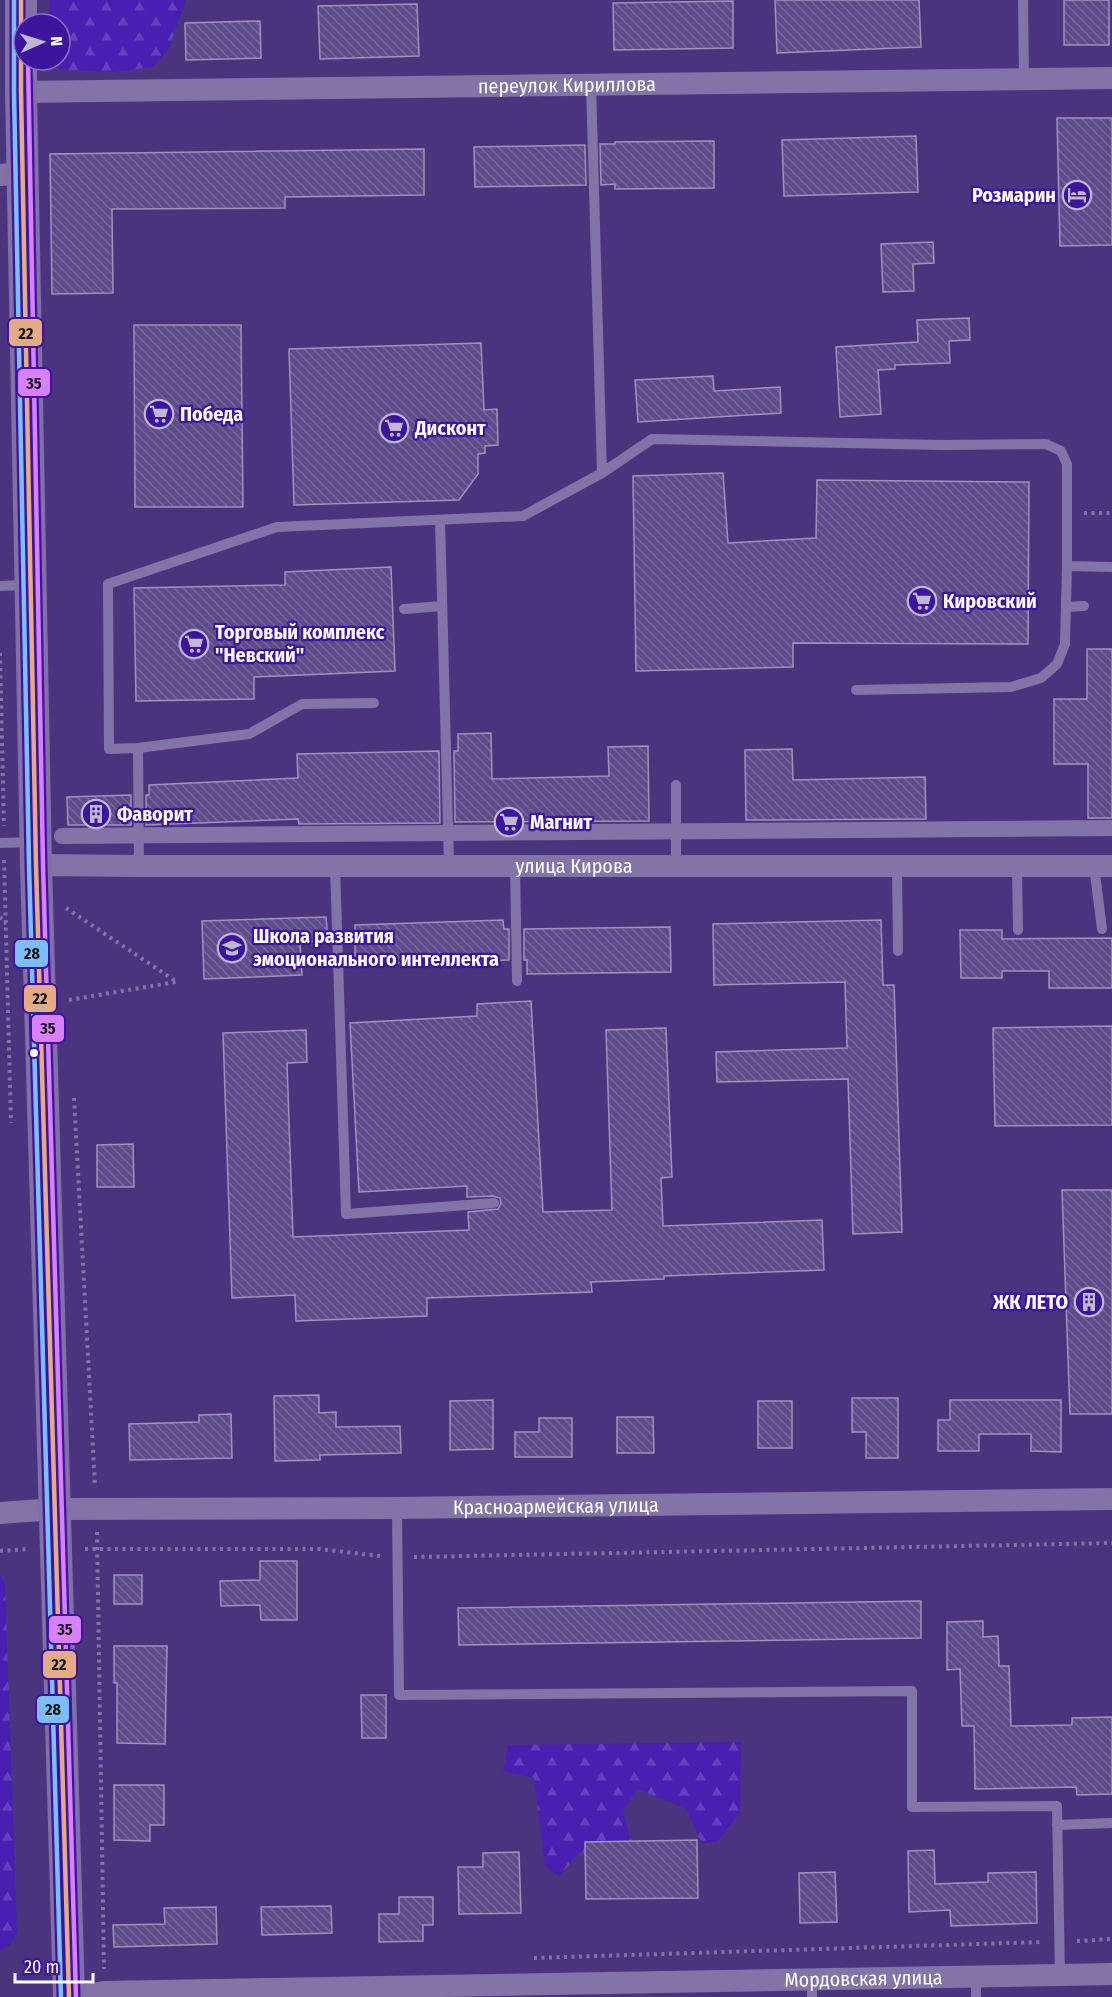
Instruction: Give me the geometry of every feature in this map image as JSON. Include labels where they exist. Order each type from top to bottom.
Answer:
[{"type":"main road","points":[[21,0],[21,92],[11,174],[15,585],[49,852],[56,1548],[69,1997]]},
{"type":"street","name":"переулок Кириллова","points":[[21,92],[1112,78]]},
{"type":"street","points":[[49,852],[138,835],[1112,828]]},
{"type":"street","name":"улица Кирова","points":[[49,852],[139,866],[1103,866]]},
{"type":"street","name":"Красноармейская улица","points":[[0,1512],[56,1509],[397,1508],[1112,1499]]},
{"type":"street","name":"Мордовская улица","points":[[75,1997],[104,1992],[976,1987],[1060,1975],[1112,1974]]},
{"type":"lane","points":[[1023,0],[1024,79]]},
{"type":"lane","points":[[591,84],[602,473]]},
{"type":"lane","points":[[374,703],[302,704],[249,734],[138,748],[109,748],[108,584],[277,527],[523,516],[602,473],[651,439],[930,445],[1046,444],[1061,451],[1067,464],[1067,566],[1065,644],[1057,664],[1041,678],[1011,687],[856,690]]},
{"type":"lane","points":[[440,520],[449,865]]},
{"type":"lane","points":[[1067,566],[1112,567]]},
{"type":"lane","points":[[404,609],[442,606]]},
{"type":"lane","points":[[1066,607],[1084,606]]},
{"type":"lane","points":[[138,748],[139,866]]},
{"type":"lane","points":[[676,785],[676,866]]},
{"type":"lane","points":[[2,843],[49,852]]},
{"type":"lane","points":[[335,865],[346,1214],[494,1203]]},
{"type":"lane","points":[[515,865],[517,981]]},
{"type":"lane","points":[[897,866],[898,951]]},
{"type":"lane","points":[[1017,866],[1018,930]]},
{"type":"lane","points":[[1102,929],[1103,866]]},
{"type":"lane","points":[[397,1508],[399,1695],[912,1691],[912,1807],[1057,1806],[1060,1975]]},
{"type":"lane","points":[[1057,1825],[1112,1823]]},
{"type":"path","points":[[0,652],[2,843],[11,1123]]},
{"type":"path","points":[[49,852],[66,907],[65,915]]},
{"type":"path","points":[[66,907],[177,982],[69,1000]]},
{"type":"path","points":[[68,989],[69,1012]]},
{"type":"path","points":[[74,1095],[98,1550],[104,1992]]},
{"type":"path","points":[[0,1551],[56,1548],[319,1550],[397,1557],[1112,1543]]},
{"type":"path","points":[[534,1958],[1112,1940]]},
{"type":"green space","points":[[50,0],[186,0],[169,48],[153,67],[114,72],[72,70],[72,12],[50,12]]},
{"type":"green space","points":[[0,1574],[5,1585],[17,1933],[10,1945],[0,1951]]},
{"type":"green space","points":[[741,1742],[740,1813],[717,1842],[702,1843],[686,1809],[637,1789],[623,1811],[632,1844],[606,1865],[580,1852],[559,1876],[545,1866],[534,1778],[503,1771],[508,1745]]},
{"type":"building","points":[[775,0],[919,0],[921,47],[777,53]]},
{"type":"building","points":[[1064,0],[1109,0],[1109,45],[1064,45]]},
{"type":"building","points":[[733,1],[733,48],[614,50],[613,3]]},
{"type":"building","points":[[417,4],[419,56],[320,59],[318,6]]},
{"type":"building","points":[[260,21],[261,58],[186,60],[185,23]]},
{"type":"building","points":[[1057,118],[1112,118],[1112,245],[1060,246]]},
{"type":"building","points":[[916,136],[918,192],[784,196],[782,140]]},
{"type":"building","points":[[714,141],[714,188],[615,189],[615,184],[601,185],[600,144]]},
{"type":"building","points":[[585,145],[586,185],[475,187],[474,147]]},
{"type":"building","points":[[424,149],[424,195],[285,197],[285,208],[112,209],[113,293],[52,294],[50,154]]},
{"type":"building","points":[[933,242],[934,263],[913,264],[914,291],[883,292],[881,244]]},
{"type":"building","points":[[969,318],[970,340],[949,341],[950,363],[895,365],[895,369],[878,370],[881,414],[840,417],[836,347],[918,342],[917,320]]},
{"type":"building","points":[[134,325],[241,325],[243,507],[135,507]]},
{"type":"building","name":"Дисконт","points":[[481,343],[484,410],[497,409],[498,445],[485,446],[485,453],[478,454],[478,474],[459,500],[294,505],[289,349]]},
{"type":"building","points":[[713,376],[714,391],[780,387],[781,413],[638,422],[635,380]]},
{"type":"building","points":[[723,473],[728,543],[816,538],[817,480],[1029,482],[1028,644],[793,643],[793,667],[636,671],[633,476]]},
{"type":"building","points":[[391,567],[395,671],[254,677],[254,699],[136,701],[134,588],[285,585],[285,572]]},
{"type":"building","points":[[1087,649],[1112,649],[1112,818],[1088,818],[1088,764],[1054,764],[1054,699],[1087,699]]},
{"type":"building","points":[[491,733],[492,779],[609,776],[608,747],[648,746],[649,821],[455,822],[454,751],[458,751],[458,734]]},
{"type":"building","points":[[792,749],[793,780],[925,777],[926,819],[746,820],[745,750]]},
{"type":"building","points":[[439,751],[440,823],[299,824],[298,819],[146,825],[146,795],[149,795],[149,785],[298,778],[297,754]]},
{"type":"building","name":"Фаворит","points":[[131,795],[131,825],[68,825],[67,797]]},
{"type":"building","points":[[326,917],[328,941],[300,942],[302,975],[204,979],[202,921]]},
{"type":"building","points":[[503,920],[504,929],[509,929],[509,960],[355,964],[355,925]]},
{"type":"building","points":[[881,920],[883,985],[894,985],[902,1232],[853,1234],[848,1079],[717,1082],[716,1052],[847,1048],[845,982],[714,985],[713,924]]},
{"type":"building","points":[[670,927],[671,972],[527,974],[527,960],[524,960],[524,929]]},
{"type":"building","points":[[960,930],[1002,930],[1002,939],[1112,938],[1112,988],[1049,988],[1049,971],[1002,971],[1002,978],[961,978]]},
{"type":"building","points":[[531,1001],[543,1212],[612,1210],[606,1030],[666,1028],[672,1177],[661,1178],[663,1226],[822,1220],[824,1270],[664,1276],[664,1279],[591,1282],[592,1292],[427,1298],[427,1316],[296,1321],[295,1295],[232,1298],[223,1033],[306,1030],[307,1062],[287,1063],[293,1237],[469,1230],[468,1212],[498,1209],[501,1203],[500,1198],[467,1197],[467,1186],[359,1192],[350,1023],[477,1016],[477,1004]]},
{"type":"building","points":[[1112,1026],[1112,1125],[995,1126],[993,1028]]},
{"type":"building","points":[[133,1144],[134,1187],[97,1187],[97,1145]]},
{"type":"building","name":"ЖК ЛЕТО","points":[[1062,1190],[1112,1190],[1112,1414],[1070,1414]]},
{"type":"building","points":[[319,1395],[319,1413],[336,1412],[336,1427],[400,1426],[401,1453],[320,1455],[320,1460],[275,1461],[274,1396]]},
{"type":"building","points":[[852,1398],[898,1398],[898,1458],[866,1458],[866,1432],[852,1432]]},
{"type":"building","points":[[493,1400],[493,1449],[450,1450],[450,1401]]},
{"type":"building","points":[[950,1400],[1061,1400],[1061,1452],[1031,1451],[1031,1434],[979,1434],[979,1451],[938,1451],[938,1420],[950,1420]]},
{"type":"building","points":[[758,1401],[792,1401],[792,1448],[758,1448]]},
{"type":"building","points":[[231,1414],[232,1458],[130,1460],[129,1424],[199,1422],[199,1415]]},
{"type":"building","points":[[617,1417],[653,1417],[654,1453],[617,1453]]},
{"type":"building","points":[[539,1418],[572,1418],[572,1457],[515,1457],[515,1432],[539,1432]]},
{"type":"building","points":[[260,1561],[297,1561],[297,1620],[261,1620],[260,1605],[221,1606],[220,1581],[260,1580]]},
{"type":"building","points":[[114,1575],[142,1575],[142,1604],[114,1604]]},
{"type":"building","points":[[921,1601],[921,1638],[459,1645],[458,1608]]},
{"type":"building","points":[[983,1621],[983,1637],[998,1636],[999,1666],[1009,1666],[1011,1726],[1072,1725],[1072,1718],[1112,1717],[1112,1794],[1077,1795],[1076,1787],[975,1789],[974,1726],[962,1726],[960,1669],[947,1670],[947,1622]]},
{"type":"building","points":[[114,1646],[167,1646],[165,1744],[117,1743],[117,1683],[114,1683]]},
{"type":"building","points":[[361,1695],[386,1695],[386,1738],[362,1738]]},
{"type":"building","points":[[114,1785],[164,1785],[164,1825],[150,1825],[150,1841],[114,1840]]},
{"type":"building","points":[[697,1840],[698,1898],[586,1899],[585,1842]]},
{"type":"building","points":[[934,1850],[935,1884],[988,1882],[988,1873],[1036,1872],[1037,1923],[951,1926],[950,1910],[909,1912],[908,1851]]},
{"type":"building","points":[[519,1852],[521,1913],[459,1914],[458,1867],[483,1867],[483,1853]]},
{"type":"building","points":[[835,1872],[837,1922],[800,1923],[799,1873]]},
{"type":"building","points":[[399,1897],[433,1897],[433,1925],[423,1925],[423,1941],[379,1942],[379,1914],[399,1914]]},
{"type":"building","points":[[331,1906],[332,1933],[262,1935],[261,1907]]},
{"type":"building","points":[[216,1907],[217,1944],[114,1947],[113,1925],[165,1924],[164,1908]]},
{"type":"transit line","name":"28","points":[[14,0],[29,865],[61,1997]]},
{"type":"transit line","name":"22","points":[[21,0],[36,865],[69,1997]]},
{"type":"transit line","name":"35","points":[[28,72],[43,865],[76,1997]]},
{"type":"place","name":"Розмарин","points":[[1077,195]]},
{"type":"place","name":"Победа","points":[[159,414]]},
{"type":"place","name":"Дисконт","points":[[394,428]]},
{"type":"place","name":"Кировский","points":[[922,601]]},
{"type":"place","name":"Торговый комплекс \"Невский\"","points":[[194,644]]},
{"type":"place","name":"Фаворит","points":[[96,814]]},
{"type":"place","name":"Магнит","points":[[509,822]]},
{"type":"place","name":"Школа развития эмоционального интеллекта","points":[[232,948]]},
{"type":"place","name":"ЖК ЛЕТО","points":[[1089,1302]]}]
